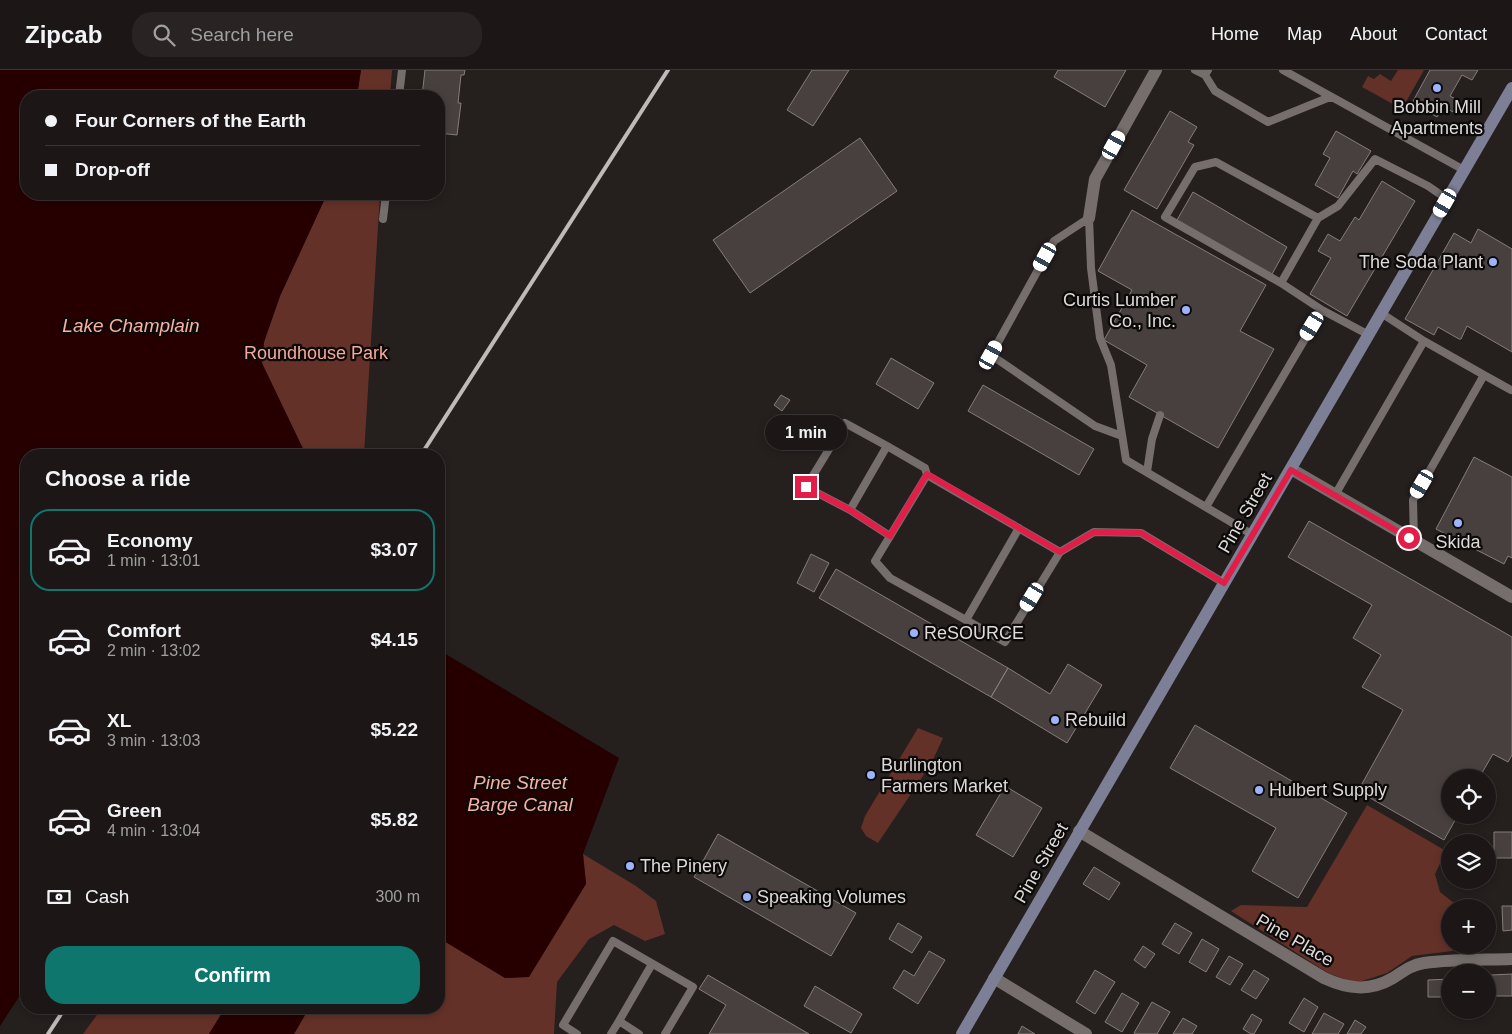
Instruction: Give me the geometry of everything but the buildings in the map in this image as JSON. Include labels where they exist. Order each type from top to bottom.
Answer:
[{"type":"main road","name":"Pine Street","points":[[962,1034],[1512,88]]},
{"type":"street","points":[[1088,218],[1094,179],[1156,70]]},
{"type":"street","points":[[1291,470],[1512,597]]},
{"type":"street","name":"Pine Place","points":[[1079,832],[1324,978],[1339,985],[1356,988],[1375,987],[1393,978],[1407,967],[1422,964],[1512,959]]},
{"type":"street","points":[[994,978],[1086,1034]]},
{"type":"lane","points":[[399,90],[402,70]]},
{"type":"lane","points":[[1195,70],[1206,73],[1215,91],[1268,122],[1330,97]]},
{"type":"lane","points":[[1283,70],[1464,170]]},
{"type":"lane","points":[[1281,283],[1318,218],[1338,206],[1375,159],[1428,186],[1447,199]]},
{"type":"lane","points":[[1318,218],[1216,162],[1195,167],[1165,217],[1281,283],[1322,310],[1369,335]]},
{"type":"lane","points":[[383,219],[385,200]]},
{"type":"lane","points":[[1088,218],[1054,241],[991,355],[1096,426],[1122,436]]},
{"type":"lane","points":[[1088,218],[1091,268],[1100,338],[1111,365],[1126,460],[1253,535]]},
{"type":"lane","points":[[1206,507],[1322,310]]},
{"type":"lane","points":[[1381,313],[1424,341],[1512,390]]},
{"type":"lane","points":[[1335,495],[1424,341]]},
{"type":"lane","points":[[1414,541],[1413,500],[1484,375]]},
{"type":"lane","points":[[1147,472],[1152,439],[1160,415]]},
{"type":"lane","points":[[890,536],[850,510],[806,487],[846,422],[925,468],[927,474],[1060,552]]},
{"type":"lane","points":[[850,510],[887,446]]},
{"type":"lane","points":[[927,474],[875,561],[890,578],[1005,642],[1060,552],[1094,532],[1141,533],[1224,583]]},
{"type":"lane","points":[[966,620],[1019,528]]},
{"type":"lane","points":[[577,1034],[563,1025],[613,942],[693,987],[665,1034]]},
{"type":"lane","points":[[611,1034],[652,964]]},
{"type":"lane","points":[[619,1021],[639,1034]]},
{"type":"green space","points":[[361,70],[392,70],[390,90],[358,90]]},
{"type":"green space","points":[[1398,70],[1424,70],[1402,109],[1362,87],[1368,76],[1374,79],[1380,74],[1391,81]]},
{"type":"green space","name":"Roundhouse Park","points":[[324,200],[380,200],[364,449],[303,449],[262,364],[264,342],[280,296]]},
{"type":"green space","points":[[918,728],[943,738],[931,764],[878,843],[866,836],[861,828],[865,816]]},
{"type":"green space","points":[[1367,805],[1441,848],[1441,861],[1435,874],[1440,892],[1449,899],[1441,899],[1441,952],[1412,956],[1387,973],[1356,983],[1328,973],[1231,911],[1241,905],[1307,907]]},
{"type":"green space","points":[[583,854],[636,886],[656,901],[665,934],[645,941],[614,925],[589,939],[557,982],[554,1034],[294,1034],[306,1014],[445,1014],[445,942],[505,978],[586,884]]},
{"type":"green space","points":[[98,1014],[221,1014],[209,1034],[83,1034]]},
{"type":"water","name":"Lake Champlain","points":[[0,70],[361,70],[358,90],[20,90],[20,200],[324,200],[280,296],[264,342],[262,363],[303,449],[20,449],[20,995],[0,1026]]},
{"type":"water","name":"Pine Street Barge Canal","points":[[445,654],[619,758],[583,854],[586,884],[529,977],[505,978],[445,942]]},
{"type":"water","points":[[221,1014],[306,1014],[294,1034],[209,1034]]},
{"type":"railway","points":[[425,449],[668,70]]},
{"type":"railway","points":[[48,1034],[61,1014]]},
{"type":"place","name":"Bobbin Mill Apartments","points":[[1437,88]]},
{"type":"place","name":"The Soda Plant","points":[[1493,262]]},
{"type":"place","name":"Curtis Lumber Co., Inc.","points":[[1186,310]]},
{"type":"place","name":"Skida","points":[[1458,523]]},
{"type":"place","name":"ReSOURCE","points":[[914,633]]},
{"type":"place","name":"Rebuild","points":[[1055,720]]},
{"type":"place","name":"Burlington Farmers Market","points":[[871,775]]},
{"type":"place","name":"Hulbert Supply","points":[[1259,790]]},
{"type":"place","name":"The Pinery","points":[[630,866]]},
{"type":"place","name":"Speaking Volumes","points":[[747,897]]},
{"type":"route","points":[[806,487],[850,510],[890,536],[927,474],[1060,552],[1094,532],[1141,533],[1224,583],[1291,470],[1409,538]]}]
